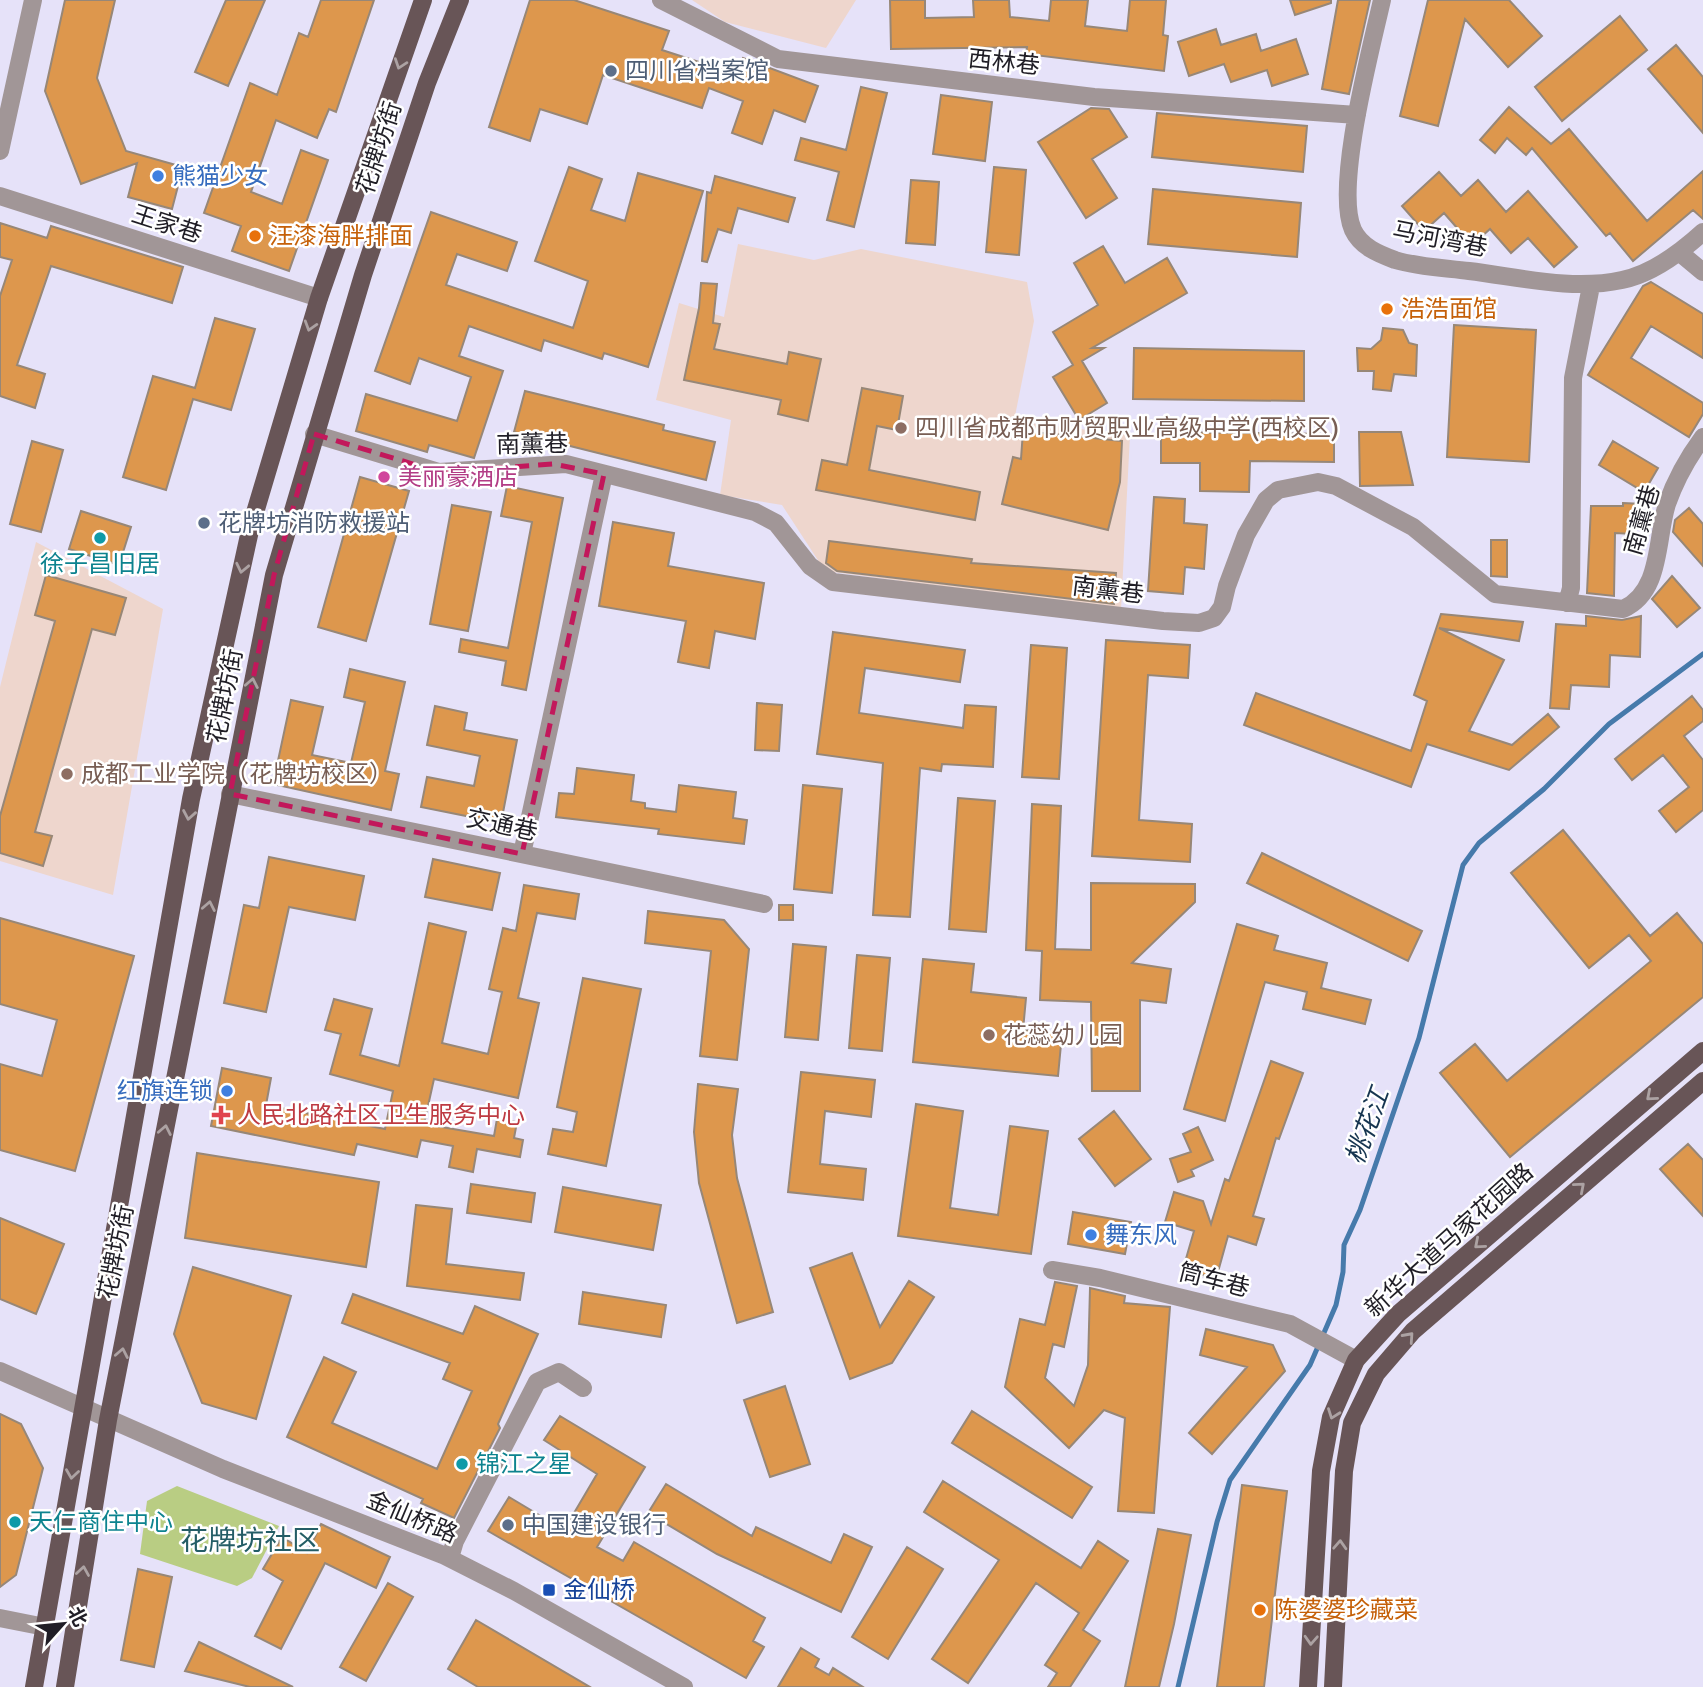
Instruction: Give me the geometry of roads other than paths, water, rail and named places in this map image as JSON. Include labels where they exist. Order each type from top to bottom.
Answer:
[{"type":"main road","name":"花牌坊街","points":[[34,1687],[191,799],[251,526],[319,298],[423,0]]},
{"type":"main road","name":"花牌坊街","points":[[65,1687],[108,1420],[274,575],[314,434],[427,83],[460,0]]},
{"type":"main road","name":"新华大道马家花园路","points":[[1308,1687],[1321,1471],[1331,1417],[1356,1360],[1398,1314],[1703,1051]]},
{"type":"main road","name":"新华大道马家花园路","points":[[1333,1687],[1343,1471],[1352,1423],[1376,1374],[1413,1331],[1703,1082]]},
{"type":"street","points":[[0,151],[33,0]]},
{"type":"street","name":"西林巷","points":[[661,0],[778,59],[1094,97],[1357,115]]},
{"type":"street","name":"马河湾巷","points":[[1382,0],[1357,115],[1348,200],[1352,228],[1361,243],[1396,260],[1591,286],[1626,280],[1652,269],[1703,232]]},
{"type":"street","name":"王家巷","points":[[0,196],[319,298]]},
{"type":"street","points":[[1679,252],[1703,272]]},
{"type":"street","points":[[1567,603],[1572,588],[1573,379],[1591,286]]},
{"type":"street","name":"南薰巷","points":[[314,434],[439,472],[553,464],[755,512],[776,523],[810,566],[833,582],[1199,623],[1214,618],[1222,607],[1227,586],[1247,535],[1266,499],[1278,490],[1318,482],[1336,486],[1413,527],[1495,594],[1623,609],[1642,598],[1649,585],[1667,503],[1703,437]]},
{"type":"street","points":[[522,855],[604,474]]},
{"type":"street","name":"交通巷","points":[[230,794],[764,904]]},
{"type":"street","name":"筒车巷","points":[[1052,1270],[1100,1278],[1290,1324],[1356,1360]]},
{"type":"street","name":"金仙桥路","points":[[0,1371],[223,1469],[388,1531],[450,1558],[684,1687]]},
{"type":"street","points":[[450,1558],[455,1541],[537,1382],[559,1372],[583,1388]]},
{"type":"street","points":[[0,1618],[45,1627]]},
{"type":"waterway","name":"桃花江","points":[[1178,1687],[1217,1522],[1230,1480],[1310,1365],[1336,1305],[1343,1272],[1344,1245],[1360,1210],[1419,1038],[1463,865],[1479,843],[1544,789],[1609,724],[1703,654]]},
{"type":"place","name":"四川省档案馆","points":[[611,71]]},
{"type":"place","name":"熊猫少女","points":[[158,176]]},
{"type":"place","name":"汪漆海胖排面","points":[[255,236]]},
{"type":"place","name":"浩浩面馆","points":[[1387,309]]},
{"type":"place","name":"四川省成都市财贸职业高级中学(西校区)","points":[[901,428]]},
{"type":"place","name":"美丽豪酒店","points":[[384,477]]},
{"type":"place","name":"花牌坊消防救援站","points":[[204,523]]},
{"type":"place","name":"徐子昌旧居","points":[[100,538]]},
{"type":"place","name":"成都工业学院（花牌坊校区）","points":[[67,774]]},
{"type":"place","name":"花蕊幼儿园","points":[[989,1035]]},
{"type":"place","name":"红旗连锁","points":[[227,1091]]},
{"type":"place","name":"人民北路社区卫生服务中心","points":[[221,1115]]},
{"type":"place","name":"舞东风","points":[[1091,1235]]},
{"type":"place","name":"锦江之星","points":[[462,1464]]},
{"type":"place","name":"天仁商住中心","points":[[15,1522]]},
{"type":"place","name":"中国建设银行","points":[[508,1525]]},
{"type":"place","name":"金仙桥","points":[[549,1590]]},
{"type":"place","name":"陈婆婆珍藏菜","points":[[1260,1610]]},
{"type":"district","name":"花牌坊社区","points":[[250,1540]]}]
